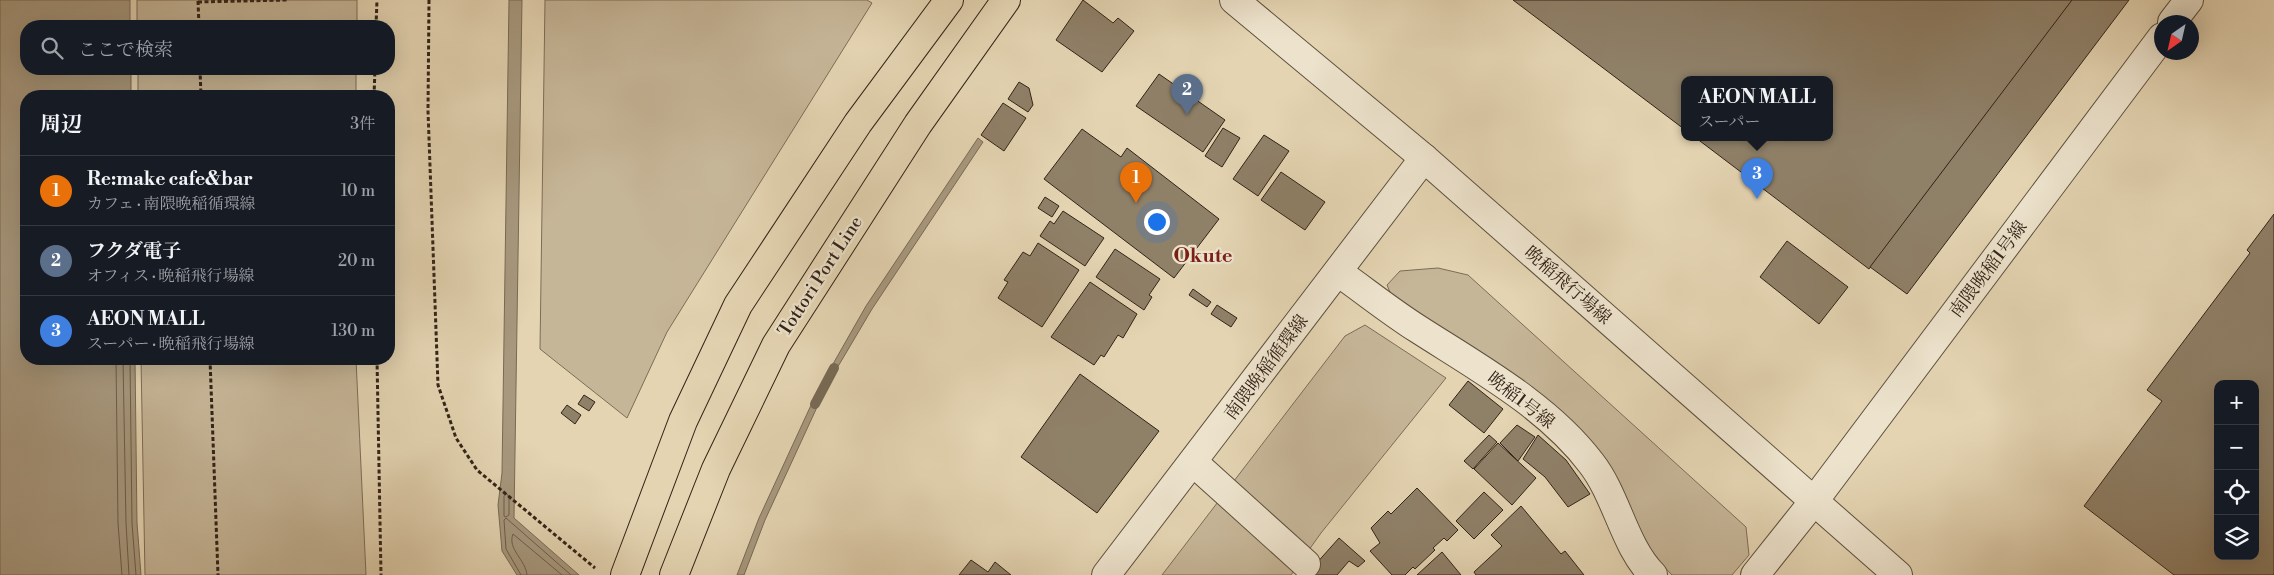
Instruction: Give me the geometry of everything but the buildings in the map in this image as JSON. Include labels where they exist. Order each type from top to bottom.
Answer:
[{"type":"main road","points":[[626,575],[683,421],[738,305],[858,123],[949,0]]},
{"type":"main road","name":"Tottori Port Line","points":[[674,575],[716,469],[776,344],[918,124],[1006,0]]},
{"type":"street","name":"晩稲飛行場線","points":[[1234,0],[1424,158],[1898,575]]},
{"type":"street","points":[[2177,15],[2189,0]]},
{"type":"street","name":"南隈晩稲1号線","points":[[1755,575],[1814,501],[2154,48]]},
{"type":"street","name":"南隈晩稲循環線","points":[[1111,573],[1424,158]]},
{"type":"street","name":"晩稲1号線","points":[[1338,272],[1417,328],[1508,387],[1555,426],[1592,463],[1621,516],[1647,573]]},
{"type":"street","points":[[1193,462],[1306,564]]},
{"type":"path","points":[[199,20],[198,1],[287,0]]},
{"type":"path","points":[[376,0],[376,20]]},
{"type":"path","points":[[428,0],[428,111],[438,384],[456,438],[477,470],[596,569]]},
{"type":"path","points":[[200,75],[201,90]]},
{"type":"path","points":[[374,90],[375,75]]},
{"type":"path","points":[[210,365],[218,575]]},
{"type":"path","points":[[377,365],[381,575]]},
{"type":"shaded area","points":[[137,0],[357,0],[357,20],[137,20]]},
{"type":"shaded area","points":[[545,0],[867,0],[872,3],[667,332],[627,418],[540,349]]},
{"type":"shaded area","points":[[138,75],[356,75],[356,90],[138,90]]},
{"type":"shaded area","points":[[1438,268],[1468,275],[1746,527],[1749,555],[1732,575],[1672,575],[1653,555],[1604,458],[1392,297],[1387,285],[1400,271]]},
{"type":"shaded area","points":[[1365,325],[1446,378],[1321,533],[1291,575],[1162,575],[1345,336]]},
{"type":"shaded area","points":[[141,365],[356,365],[366,575],[145,575]]},
{"type":"water","points":[[0,0],[130,0],[130,20],[20,20],[20,75],[131,75],[131,90],[20,90],[20,365],[135,365],[137,523],[141,575],[0,575]]},
{"type":"water","points":[[509,0],[522,0],[514,518],[579,575],[517,575],[502,551],[498,505],[502,473]]},
{"type":"water","points":[[978,138],[983,142],[872,309],[830,380],[825,378],[866,306]]},
{"type":"water","points":[[818,390],[824,392],[765,520],[744,575],[737,575],[759,518]]},
{"type":"waterway","points":[[815,404],[834,368]]},
{"type":"place","name":"フクダ電子","points":[[1187,115]]},
{"type":"place","name":"AEON MALL","points":[[1757,199]]},
{"type":"place","name":"Re:make cafe&bar","points":[[1136,203]]},
{"type":"district","name":"Okute","points":[[1203,255]]}]
